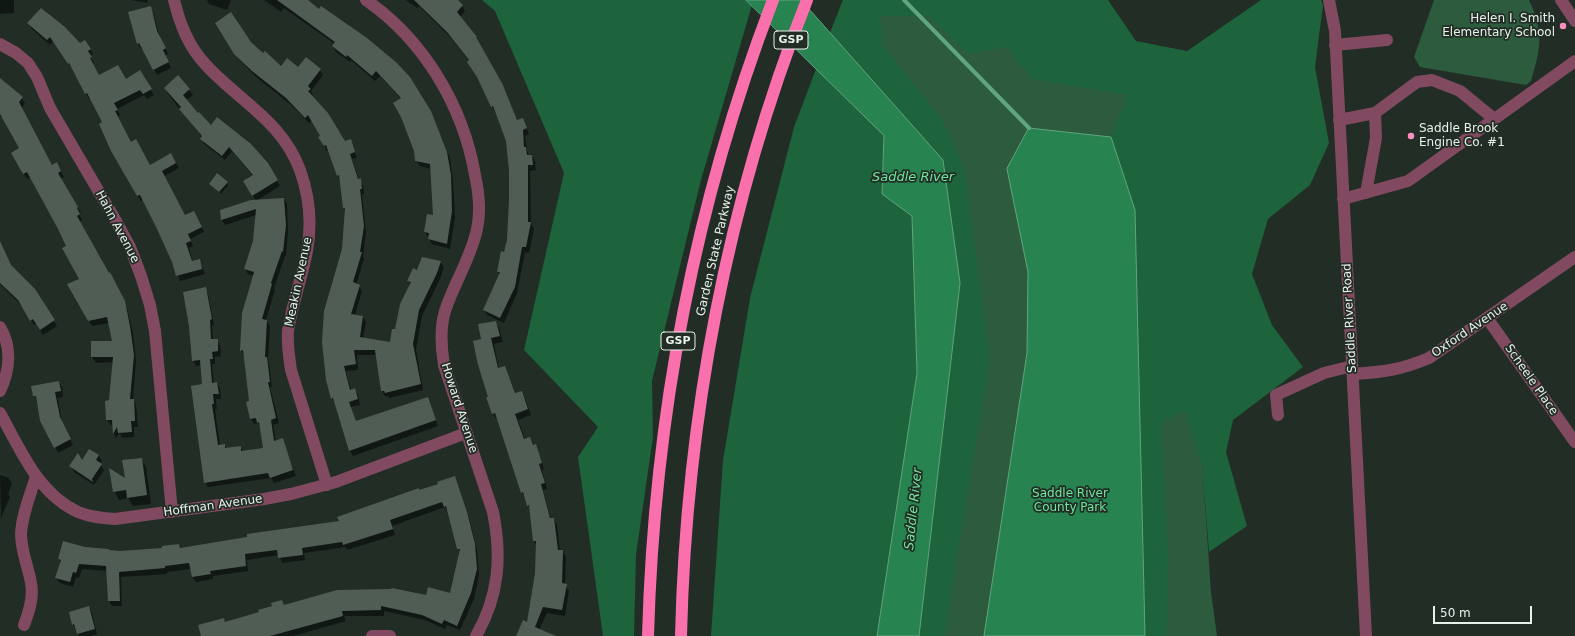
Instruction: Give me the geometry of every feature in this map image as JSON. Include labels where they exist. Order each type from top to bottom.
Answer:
[{"type":"highway","name":"Garden State Parkway","points":[[648,636],[649,594],[661,454],[671,380],[683,313],[716,175],[754,54],[773,0]]},
{"type":"highway","name":"Garden State Parkway","points":[[681,636],[685,534],[692,463],[701,392],[728,253],[745,187],[776,81],[807,0]]},
{"type":"street","name":"Meakin Avenue","points":[[174,0],[184,32],[193,49],[205,64],[277,130],[290,150],[306,189],[310,229],[308,250],[288,332],[288,351],[291,370],[328,485]]},
{"type":"street","name":"Howard Avenue","points":[[366,0],[395,24],[418,48],[435,72],[463,128],[473,160],[478,188],[479,209],[477,228],[472,246],[445,311],[441,348],[444,364],[493,512],[497,534],[499,556],[497,581],[492,602],[476,636]]},
{"type":"street","name":"Saddle River Road","points":[[1329,0],[1335,45],[1366,636]]},
{"type":"street","points":[[1561,0],[1575,21]]},
{"type":"street","points":[[1335,45],[1387,40]]},
{"type":"street","name":"Hahn Avenue","points":[[0,44],[16,53],[28,63],[37,77],[50,108],[126,241],[142,276],[155,331],[172,512]]},
{"type":"street","points":[[1343,199],[1408,181],[1493,118],[1575,61]]},
{"type":"street","points":[[1339,120],[1375,114],[1417,82],[1432,80],[1460,91],[1493,118]]},
{"type":"street","points":[[1366,193],[1376,138],[1375,114]]},
{"type":"street","name":"Oxford Avenue","points":[[1278,415],[1276,395],[1324,373],[1352,370],[1393,371],[1411,366],[1430,358],[1575,257]]},
{"type":"street","name":"Scheele Place","points":[[1487,318],[1575,442]]},
{"type":"street","points":[[0,327],[7,345],[9,360],[5,379],[0,391]]},
{"type":"street","name":"Hoffman Avenue","points":[[0,413],[36,477],[49,493],[63,504],[80,513],[96,518],[115,519],[264,499],[328,485],[466,433]]},
{"type":"street","points":[[24,625],[32,600],[32,584],[23,552],[21,534],[23,517],[36,477]]},
{"type":"street","points":[[372,636],[390,636]]},
{"type":"green space","name":"Saddle River County Park","points":[[843,0],[930,0],[1177,94],[1211,592],[1217,636],[919,636],[960,283],[943,160],[830,33]]},
{"type":"green space","points":[[1434,0],[1529,0],[1534,11],[1539,31],[1539,49],[1531,81],[1526,85],[1420,67],[1414,57]]},
{"type":"shaded area","points":[[482,0],[746,0],[752,5],[701,180],[652,381],[653,437],[636,555],[634,636],[603,636],[578,457],[598,427],[524,350],[564,173],[495,11]]},
{"type":"shaded area","points":[[843,0],[1108,0],[1136,41],[1187,51],[1261,0],[1321,0],[1323,5],[1315,67],[1329,143],[1310,185],[1268,219],[1252,274],[1272,325],[1303,367],[1233,420],[1226,452],[1247,526],[1209,552],[1202,466],[1185,411],[1161,423],[1168,552],[1167,636],[1145,636],[1135,210],[1111,137],[1127,95],[1033,79],[1006,47],[968,54],[929,16],[880,16],[883,46],[943,121],[965,172],[990,360],[945,636],[919,636],[960,283],[943,160],[830,33]]},
{"type":"shaded area","points":[[816,69],[884,136],[882,194],[912,216],[917,373],[877,636],[711,636],[723,460],[750,298],[794,127]]},
{"type":"water","name":"Saddle River","points":[[746,0],[801,0],[943,160],[960,283],[919,636],[877,636],[917,373],[912,216],[882,194],[884,136]]},
{"type":"water","points":[[1029,128],[1111,137],[1135,210],[1145,636],[984,636],[1027,353],[1028,272],[1007,169]]},
{"type":"building","points":[[277,0],[308,0],[319,9],[321,6],[367,38],[397,63],[410,77],[431,111],[447,152],[451,175],[452,211],[447,244],[428,239],[429,233],[424,232],[427,214],[433,215],[430,164],[415,161],[414,151],[401,117],[393,103],[401,98],[376,71],[372,76],[347,55],[346,57],[332,46],[335,42]]},
{"type":"building","points":[[414,0],[458,0],[463,5],[457,12],[477,37],[503,85],[517,120],[523,118],[527,128],[523,130],[524,147],[526,147],[527,155],[532,155],[533,165],[528,165],[528,222],[531,222],[526,247],[522,247],[515,287],[500,318],[483,310],[500,272],[497,272],[501,251],[504,252],[507,240],[509,171],[506,141],[493,106],[491,107],[477,77],[467,62],[469,60],[447,32]]},
{"type":"building","points":[[151,6],[157,31],[166,48],[163,50],[169,62],[153,70],[139,43],[137,44],[128,12]]},
{"type":"building","points":[[41,8],[65,27],[80,43],[85,40],[91,49],[88,51],[92,57],[90,58],[99,75],[118,65],[126,79],[140,70],[152,89],[143,94],[140,90],[114,103],[118,110],[115,111],[131,142],[136,139],[150,165],[171,153],[176,163],[162,171],[185,215],[194,211],[202,227],[188,234],[191,241],[186,243],[192,261],[200,259],[202,269],[176,276],[172,262],[140,195],[137,196],[111,151],[99,124],[102,122],[87,93],[85,94],[69,63],[68,64],[50,37],[47,40],[27,23]]},
{"type":"building","points":[[231,12],[251,42],[263,53],[265,51],[281,66],[287,58],[298,67],[306,57],[321,69],[308,86],[311,89],[308,91],[328,113],[345,141],[351,139],[355,152],[350,154],[358,179],[361,178],[362,189],[360,189],[364,226],[360,252],[362,252],[353,282],[360,285],[351,314],[363,316],[360,337],[390,342],[392,329],[395,329],[400,304],[411,282],[407,281],[413,268],[417,270],[422,257],[441,261],[437,273],[419,310],[413,344],[421,384],[385,393],[384,391],[381,391],[375,350],[354,350],[356,364],[344,366],[350,390],[355,388],[358,399],[349,402],[356,421],[428,397],[436,420],[349,451],[326,380],[322,342],[324,311],[342,249],[345,208],[343,208],[339,175],[337,176],[326,145],[324,146],[318,137],[320,136],[308,115],[305,118],[286,98],[252,71],[234,54],[215,23]]},
{"type":"building","points":[[178,75],[190,89],[183,95],[198,113],[199,112],[211,125],[217,117],[251,144],[268,163],[278,180],[252,196],[243,181],[253,175],[229,147],[222,156],[200,139],[202,136],[179,109],[181,107],[164,88]]},
{"type":"building","points":[[0,78],[23,97],[19,102],[52,165],[57,162],[61,171],[58,173],[78,207],[77,208],[80,214],[77,216],[125,301],[134,355],[130,399],[134,399],[135,421],[131,421],[132,432],[118,433],[117,427],[113,434],[112,420],[106,420],[105,401],[109,400],[113,357],[91,357],[91,341],[112,341],[107,317],[88,321],[67,284],[79,279],[62,248],[66,246],[58,229],[27,172],[23,174],[11,153],[19,148],[0,114]]},
{"type":"building","points":[[217,173],[228,182],[219,192],[209,184]]},
{"type":"building","points":[[284,198],[286,225],[283,252],[282,251],[271,283],[272,284],[262,319],[267,320],[265,357],[267,357],[270,382],[268,382],[276,418],[271,420],[274,441],[283,438],[293,470],[270,478],[268,473],[204,483],[191,386],[202,384],[200,360],[192,361],[189,326],[183,292],[206,287],[212,319],[210,320],[211,339],[218,339],[218,351],[212,352],[213,359],[210,359],[212,383],[217,382],[219,394],[213,394],[214,404],[212,404],[218,445],[225,444],[225,448],[241,446],[241,451],[263,448],[259,422],[257,423],[256,418],[250,419],[246,402],[249,401],[243,350],[240,351],[242,313],[254,272],[244,269],[253,241],[256,209],[221,220],[220,210],[251,200]]},
{"type":"building","points":[[0,241],[11,265],[35,289],[55,320],[40,330],[33,319],[30,321],[18,300],[0,283]]},
{"type":"building","points":[[496,321],[500,336],[491,338],[498,368],[505,366],[515,393],[522,391],[528,409],[515,414],[524,439],[530,437],[533,445],[536,444],[542,463],[539,464],[545,483],[541,484],[550,518],[554,518],[558,550],[563,550],[562,583],[567,584],[562,610],[543,607],[535,627],[556,636],[516,636],[523,620],[527,622],[535,573],[536,541],[533,541],[529,505],[527,506],[523,492],[521,493],[495,413],[492,414],[486,397],[488,397],[478,365],[473,341],[481,339],[478,324]]},
{"type":"building","points":[[59,381],[61,391],[55,392],[60,417],[71,439],[54,448],[40,421],[36,396],[33,396],[31,386]]},
{"type":"building","points":[[89,449],[99,455],[96,460],[102,464],[92,479],[93,482],[69,466],[78,453],[82,460]]},
{"type":"building","points":[[142,458],[147,495],[127,498],[126,490],[113,492],[109,468],[125,478],[122,460]]},
{"type":"building","points":[[455,476],[467,512],[475,544],[477,569],[471,593],[457,626],[444,620],[442,624],[422,615],[381,606],[381,610],[342,611],[343,616],[270,636],[201,636],[198,625],[224,618],[225,622],[259,612],[258,610],[272,606],[271,603],[282,600],[284,605],[337,590],[392,588],[426,595],[428,587],[450,593],[460,549],[457,549],[446,506],[444,507],[442,502],[390,520],[393,529],[343,545],[342,542],[302,548],[303,555],[278,558],[277,550],[245,554],[246,566],[210,571],[211,574],[192,577],[189,563],[165,566],[165,568],[119,572],[120,601],[108,601],[106,566],[79,564],[76,573],[73,572],[70,582],[55,578],[61,560],[58,559],[63,541],[85,547],[120,551],[162,548],[162,546],[179,544],[180,548],[247,537],[247,534],[339,521],[337,517],[419,488],[419,490],[438,484],[437,482]]},
{"type":"building","points":[[89,606],[95,629],[77,634],[74,624],[72,625],[69,612]]},
{"type":"waterway","points":[[904,0],[1029,128]]},
{"type":"place","name":"Helen I. Smith Elementary School","points":[[1563,26]]},
{"type":"place","name":"Saddle Brook Engine Co. #1","points":[[1411,136]]}]
